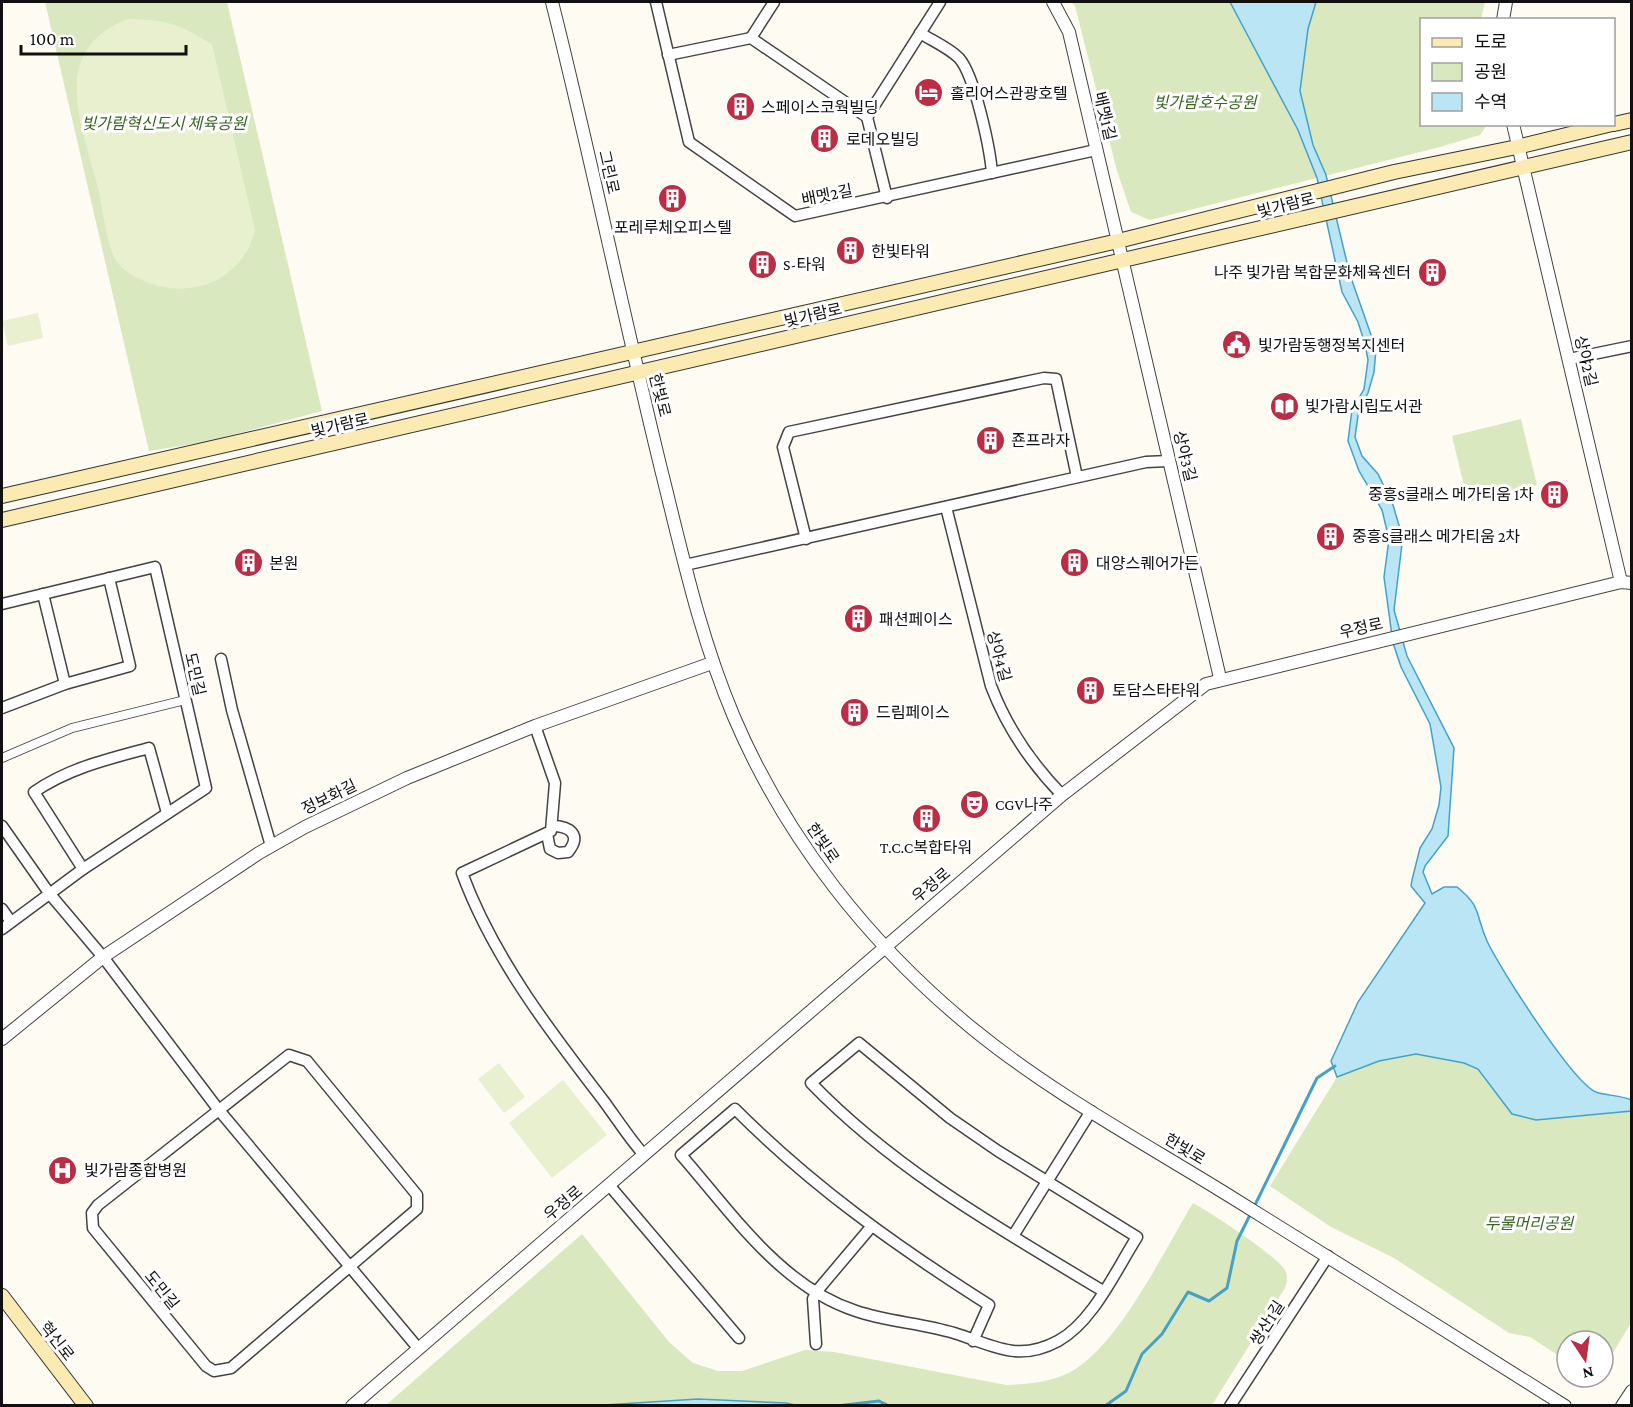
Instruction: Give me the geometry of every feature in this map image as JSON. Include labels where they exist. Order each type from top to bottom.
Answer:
[{"type":"main road","name":"빛가람로","points":[[1615,124],[1632,120]]},
{"type":"main road","name":"빛가람로","points":[[2,496],[631,350],[1118,241],[1361,181],[1605,126]]},
{"type":"main road","name":"빛가람로","points":[[2,520],[1632,142]]},
{"type":"main road","name":"혁신로","points":[[2,1296],[86,1406]]},
{"type":"street","name":"그린로","points":[[552,2],[631,350]]},
{"type":"street","name":"배멧2길","points":[[656,2],[689,142],[795,216],[886,198],[1096,150]]},
{"type":"street","points":[[751,38],[774,2]]},
{"type":"street","points":[[867,117],[940,2]]},
{"type":"street","name":"배멧1길","points":[[1053,2],[1069,32],[1118,241]]},
{"type":"street","points":[[1503,18],[1506,2]]},
{"type":"street","points":[[920,33],[953,53],[965,67],[990,153],[992,174]]},
{"type":"street","points":[[668,55],[751,38],[867,117],[886,198]]},
{"type":"street","name":"상야2길","points":[[1513,126],[1626,583]]},
{"type":"street","name":"상야3길","points":[[1118,241],[1220,678]]},
{"type":"street","points":[[1569,359],[1632,346]]},
{"type":"street","name":"한빛로","points":[[631,350],[696,613],[712,663],[758,769],[798,838],[836,891],[918,980],[975,1031],[1091,1111],[1328,1256]]},
{"type":"street","points":[[806,539],[783,447],[789,432],[1044,378],[1056,380],[1077,477]]},
{"type":"street","points":[[684,565],[1146,462],[1168,461]]},
{"type":"street","name":"상야4길","points":[[946,507],[984,660],[1000,712],[1021,746],[1062,795]]},
{"type":"street","name":"도민길","points":[[2,604],[155,567],[206,788],[83,868],[6,926],[2,909]]},
{"type":"street","points":[[2,708],[65,684],[130,666],[109,578]]},
{"type":"street","name":"우정로","points":[[352,1406],[1062,795],[1182,700],[1206,684],[1220,678],[1626,583]]},
{"type":"street","points":[[43,594],[65,684]]},
{"type":"street","points":[[222,659],[232,710],[271,846]]},
{"type":"street","name":"정보화길","points":[[2,1039],[103,957],[305,826],[407,778],[535,726],[712,663]]},
{"type":"street","points":[[2,758],[72,728],[186,700]]},
{"type":"street","points":[[535,726],[555,783],[549,830],[462,873],[471,897],[498,950],[538,1012],[569,1059],[644,1155]]},
{"type":"street","points":[[83,868],[34,792],[56,777],[82,766],[149,748],[167,813]]},
{"type":"street","points":[[2,826],[49,893],[103,957],[218,1109],[418,1348]]},
{"type":"street","points":[[974,1341],[989,1305],[871,1227],[801,1172],[735,1108],[681,1155],[770,1256],[817,1291],[856,1312],[954,1333],[974,1341],[1015,1352],[1058,1342],[1080,1326],[1103,1291],[1137,1237],[1047,1182],[950,1118],[859,1042],[811,1083],[852,1122],[897,1159],[1013,1236],[1103,1291]]},
{"type":"street","name":"도민길","points":[[295,1055],[307,1061],[417,1195],[417,1209],[231,1368],[214,1371],[206,1366],[93,1228],[91,1221],[92,1213],[98,1205],[218,1109],[282,1057],[295,1055]]},
{"type":"street","points":[[1013,1236],[1091,1111]]},
{"type":"street","points":[[609,1185],[739,1338]]},
{"type":"street","points":[[816,1344],[813,1299],[817,1291],[871,1227]]},
{"type":"street","points":[[1328,1256],[1565,1406]]},
{"type":"street","name":"쌍산1길","points":[[1230,1406],[1328,1256]]},
{"type":"street","points":[[1622,1406],[1632,1391]]},
{"type":"green space","name":"빛가람혁신도시 체육공원","points":[[45,2],[227,2],[322,411],[206,442],[149,451]]},
{"type":"green space","name":"빛가람호수공원","points":[[1071,2],[1485,2],[1481,18],[1420,18],[1420,126],[1486,126],[1480,135],[1440,147],[1150,220],[1131,212],[1117,171],[1075,6]]},
{"type":"green space","points":[[128,19],[173,24],[212,44],[255,230],[249,248],[239,262],[226,274],[196,287],[179,289],[161,287],[144,281],[124,269],[117,263],[112,252],[105,225],[79,115],[77,92],[79,69],[87,50],[103,33]]},
{"type":"green space","points":[[38,313],[43,338],[8,346],[2,321]]},
{"type":"green space","points":[[1521,419],[1537,485],[1468,502],[1452,436]]},
{"type":"green space","name":"두물머리공원","points":[[1416,1054],[1464,1063],[1478,1069],[1512,1114],[1536,1120],[1631,1111],[1631,1323],[1615,1349],[1615,1329],[1555,1329],[1555,1353],[1530,1337],[1509,1333],[1394,1258],[1331,1227],[1270,1186],[1337,1077],[1379,1061]]},
{"type":"green space","points":[[499,1063],[525,1097],[504,1113],[478,1079]]},
{"type":"green space","points":[[563,1080],[607,1135],[552,1178],[509,1123]]},
{"type":"green space","points":[[1193,1203],[1270,1255],[1285,1270],[1287,1277],[1285,1288],[1212,1405],[385,1406],[582,1234],[669,1342],[693,1363],[718,1371],[742,1371],[805,1350],[834,1352],[1006,1385],[1052,1379],[1077,1368],[1110,1336],[1141,1292]]},
{"type":"water","points":[[1230,2],[1316,2],[1308,29],[1300,91],[1313,145],[1326,175],[1350,275],[1376,349],[1374,372],[1368,393],[1359,409],[1355,437],[1362,456],[1378,474],[1393,505],[1401,532],[1402,544],[1394,610],[1407,656],[1454,748],[1448,836],[1423,872],[1432,894],[1444,887],[1457,887],[1471,900],[1494,955],[1555,1047],[1585,1084],[1596,1092],[1631,1100],[1631,1111],[1536,1120],[1512,1114],[1478,1069],[1464,1063],[1416,1054],[1379,1061],[1337,1077],[1331,1061],[1358,1002],[1425,903],[1411,886],[1420,848],[1432,829],[1439,805],[1441,787],[1430,724],[1401,667],[1393,643],[1384,577],[1389,539],[1382,510],[1359,471],[1348,441],[1352,410],[1364,389],[1368,360],[1365,344],[1358,322],[1342,292],[1317,178],[1298,130]]},
{"type":"water","points":[[698,1399],[786,1403],[795,1405],[604,1405]]},
{"type":"waterway","points":[[1254,1207],[1317,1078],[1335,1066]]},
{"type":"waterway","points":[[1105,1406],[1126,1391],[1142,1354],[1162,1334],[1188,1292],[1209,1301],[1227,1288],[1237,1241],[1251,1213]]},
{"type":"waterway","points":[[836,1406],[879,1401],[889,1406]]},
{"type":"place","name":"홀리어스관광호텔","points":[[929,93]]},
{"type":"place","name":"스페이스코웍빌딩","points":[[740,107]]},
{"type":"place","name":"로데오빌딩","points":[[825,139]]},
{"type":"place","name":"포레루체오피스텔","points":[[673,199]]},
{"type":"place","name":"한빛타워","points":[[850,251]]},
{"type":"place","name":"S-타워","points":[[762,264]]},
{"type":"place","name":"나주 빛가람 복합문화체육센터","points":[[1432,272]]},
{"type":"place","name":"빛가람동행정복지센터","points":[[1237,345]]},
{"type":"place","name":"빛가람시립도서관","points":[[1284,406]]},
{"type":"place","name":"죤프라자","points":[[990,440]]},
{"type":"place","name":"중흥S클래스 메가티움 1차","points":[[1555,494]]},
{"type":"place","name":"중흥S클래스 메가티움 2차","points":[[1331,536]]},
{"type":"place","name":"본원","points":[[248,563]]},
{"type":"place","name":"대양스퀘어가든","points":[[1075,563]]},
{"type":"place","name":"패션페이스","points":[[858,619]]},
{"type":"place","name":"토담스타타워","points":[[1091,690]]},
{"type":"place","name":"드림페이스","points":[[855,712]]},
{"type":"place","name":"CGV나주","points":[[974,804]]},
{"type":"place","name":"T.C.C복합타워","points":[[926,819]]},
{"type":"place","name":"빛가람종합병원","points":[[63,1170]]}]
